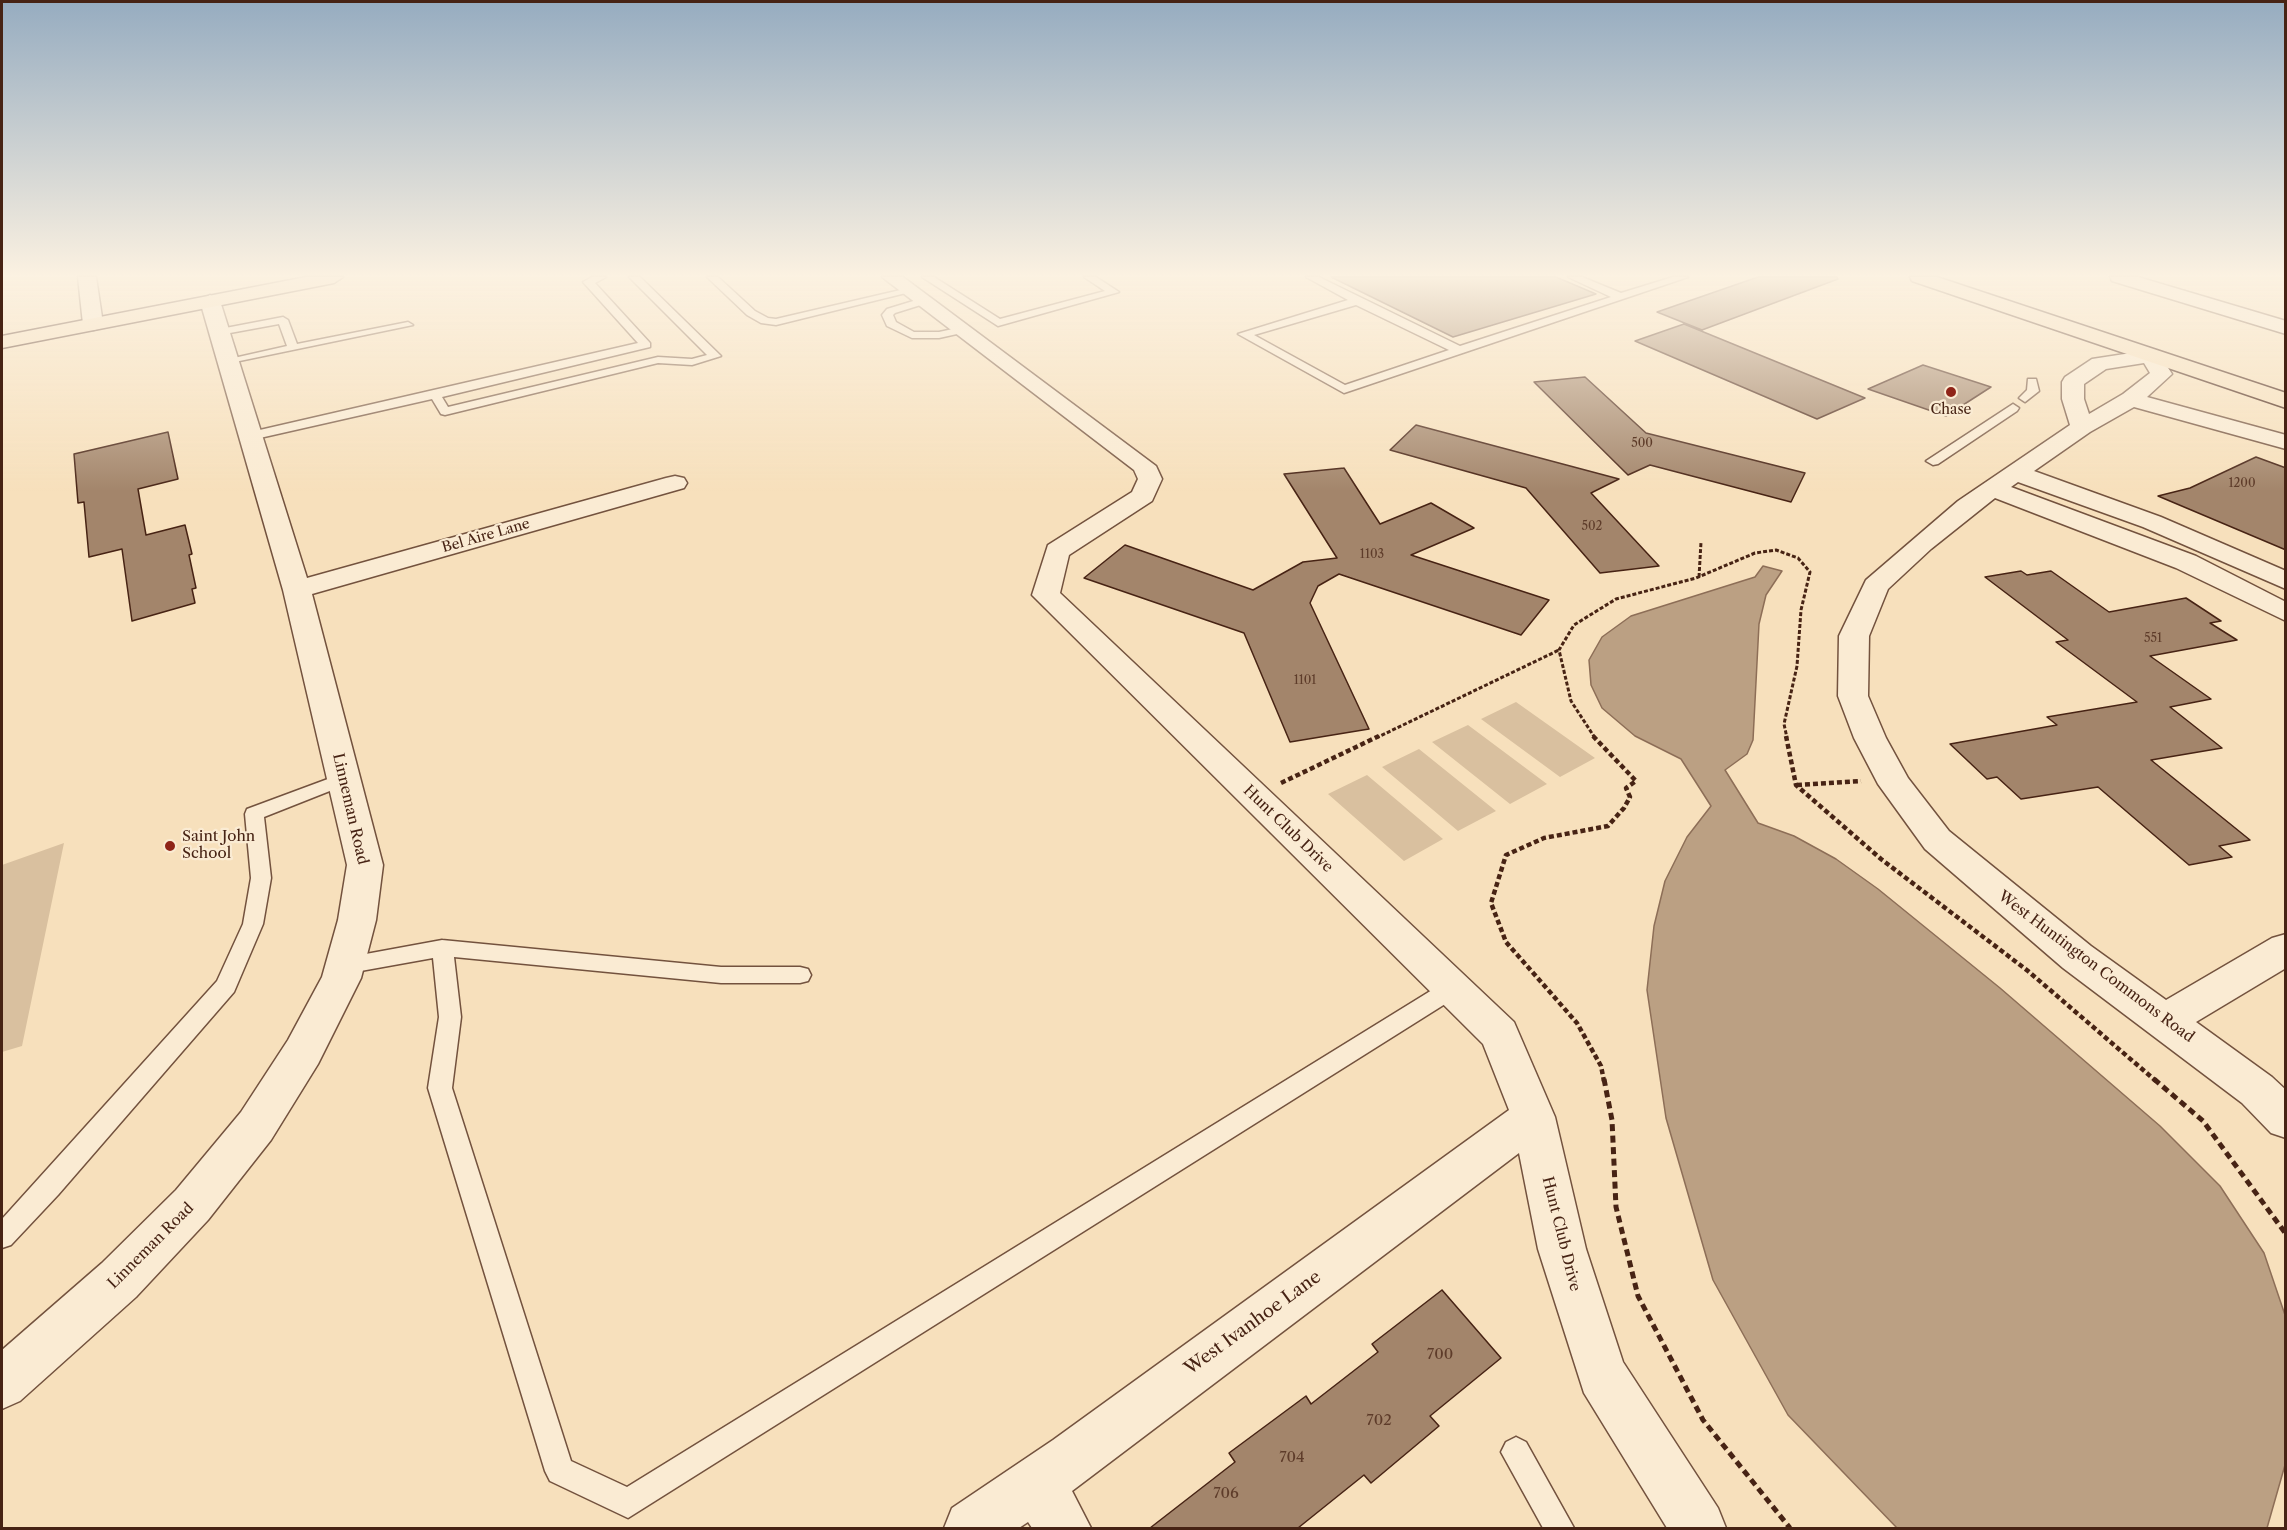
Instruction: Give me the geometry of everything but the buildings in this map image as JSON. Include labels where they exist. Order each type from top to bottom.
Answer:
[{"type":"main road","points":[[2129,348],[2286,401]]},
{"type":"street","name":"Linneman Road","points":[[2,1383],[119,1280],[192,1205],[256,1126],[303,1052],[341,978],[357,920],[365,865],[297,590],[224,348]]},
{"type":"street","name":"Hunt Club Drive","points":[[987,348],[1144,466],[1150,479],[1143,496],[1057,551],[1046,595],[1500,1034],[1533,1117],[1562,1249],[1602,1375],[1698,1528]]},
{"type":"street","name":"West Huntington Commons Road","points":[[2151,356],[2161,374],[2131,399],[2082,427],[2003,480],[1922,543],[1876,586],[1854,636],[1853,696],[1870,738],[1893,779],[1937,840],[2077,957],[2166,1020],[2257,1089],[2286,1119]]},
{"type":"street","points":[[2082,427],[2073,399],[2073,382],[2100,364],[2151,356]]},
{"type":"street","points":[[2131,399],[2286,442]]},
{"type":"street","points":[[2003,480],[2162,526],[2286,580]]},
{"type":"street","points":[[2003,480],[2186,562],[2286,614]]},
{"type":"street","name":"Bel Aire Lane","points":[[297,590],[675,483]]},
{"type":"street","points":[[2166,1020],[2286,949]]},
{"type":"street","name":"West Ivanhoe Lane","points":[[972,1528],[1036,1484],[1533,1117]]},
{"type":"street","points":[[1036,1484],[1063,1528]]},
{"type":"lane","points":[[251,436],[632,348]]},
{"type":"lane","points":[[649,348],[658,360]]},
{"type":"lane","points":[[435,395],[445,411],[658,360],[692,362],[715,356],[707,348]]},
{"type":"lane","points":[[1270,348],[1344,389],[1464,348]]},
{"type":"lane","points":[[2025,399],[2034,391],[2032,382]]},
{"type":"lane","points":[[1933,461],[2013,408]]},
{"type":"lane","points":[[2,1236],[49,1187],[226,986],[253,924],[261,878],[254,814],[344,779]]},
{"type":"lane","points":[[344,966],[442,948],[721,975],[800,975]]},
{"type":"lane","points":[[442,948],[450,1017],[440,1088],[560,1471],[628,1503],[1453,988]]},
{"type":"lane","points":[[1516,1452],[1559,1528]]},
{"type":"path","points":[[1699,577],[1701,542]]},
{"type":"path","points":[[1254,796],[1559,650],[1574,625],[1616,599],[1699,577],[1755,553],[1776,550],[1798,558],[1810,572],[1801,610],[1797,666],[1784,724],[1796,785],[1881,859],[2028,971],[2203,1121],[2286,1234]]},
{"type":"path","points":[[1559,650],[1571,701],[1590,733],[1630,772],[1635,781],[1626,788],[1630,797],[1624,808],[1608,826],[1544,838],[1506,855],[1491,903],[1506,942],[1577,1023],[1601,1066],[1612,1120],[1616,1207],[1638,1296],[1703,1420],[1790,1528]]},
{"type":"path","points":[[1796,785],[1893,779]]},
{"type":"shaded area","points":[[1763,566],[1782,571],[1766,595],[1759,624],[1753,740],[1747,754],[1725,770],[1758,823],[1794,836],[1836,859],[1878,889],[2000,988],[2160,1126],[2220,1186],[2264,1253],[2285,1315],[2285,1465],[2267,1528],[1897,1528],[1788,1415],[1713,1280],[1666,1118],[1647,990],[1654,926],[1665,881],[1687,837],[1711,806],[1681,759],[1635,736],[1602,708],[1591,685],[1589,660],[1602,637],[1631,616],[1755,577]]},
{"type":"shaded area","points":[[1516,702],[1595,758],[1560,777],[1481,719]]},
{"type":"shaded area","points":[[1468,725],[1547,784],[1510,804],[1432,742]]},
{"type":"shaded area","points":[[1419,749],[1496,811],[1458,831],[1382,767]]},
{"type":"shaded area","points":[[1367,775],[1443,839],[1404,861],[1328,794]]},
{"type":"shaded area","points":[[64,843],[22,1046],[2,1052],[2,865]]},
{"type":"place","name":"Chase","points":[[1951,392]]},
{"type":"place","name":"Saint John School","points":[[170,846]]}]
